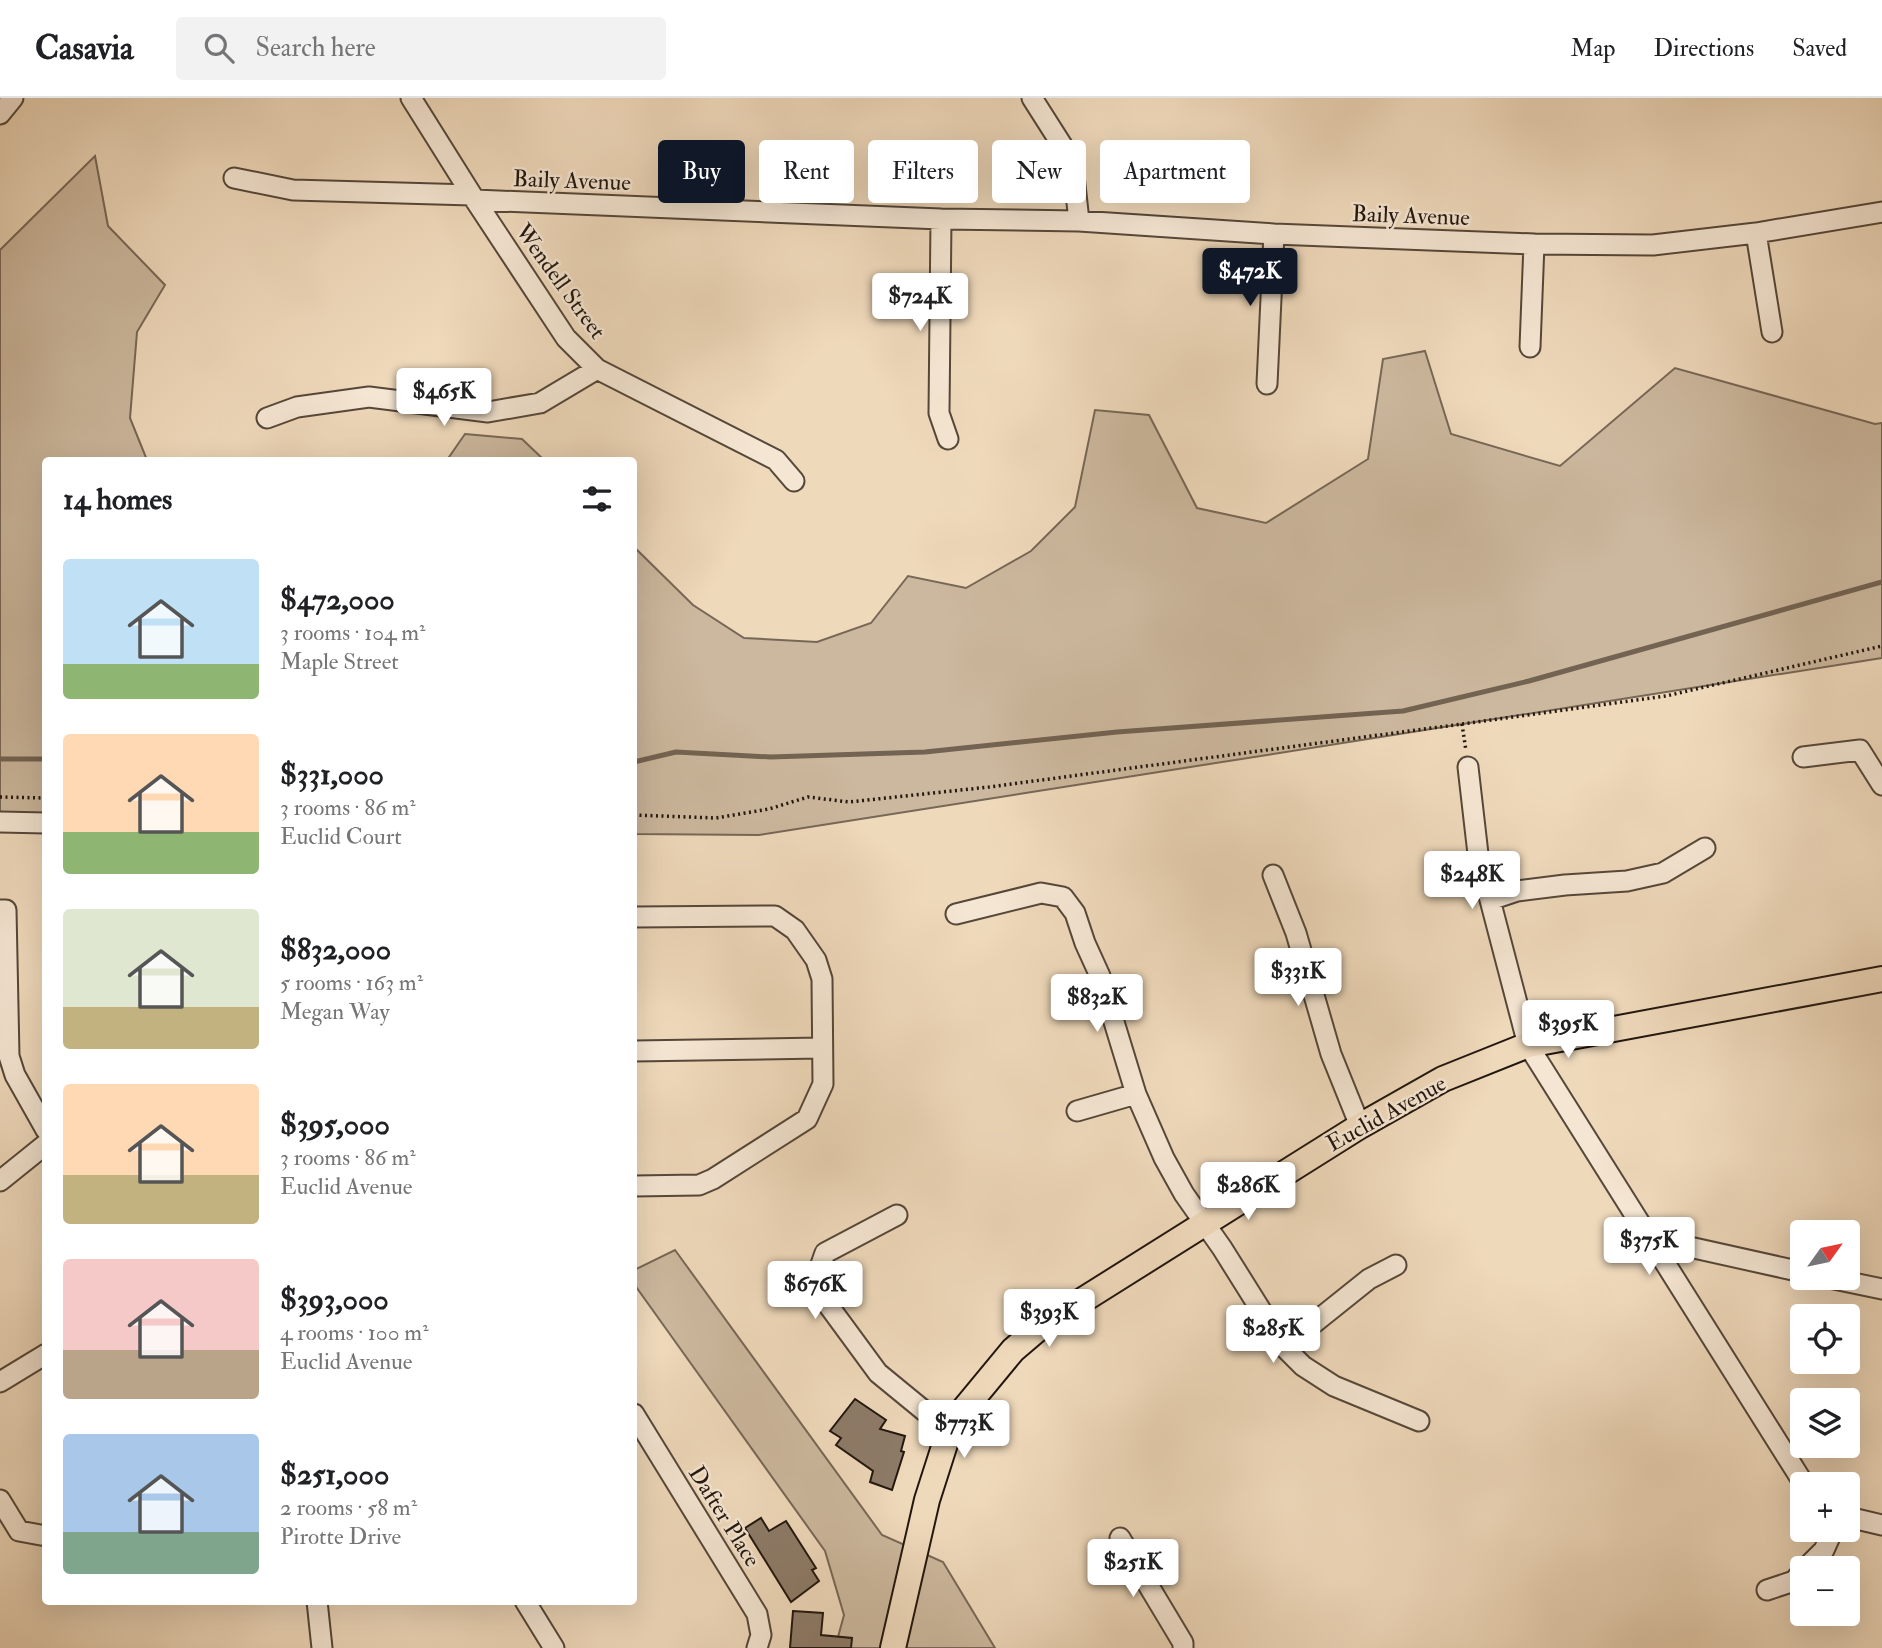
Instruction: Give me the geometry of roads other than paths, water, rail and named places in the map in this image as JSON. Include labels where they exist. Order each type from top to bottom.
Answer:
[{"type":"main road","name":"Euclid Avenue","points":[[893,1648],[927,1500],[951,1425],[1013,1350],[1040,1327],[1360,1125],[1443,1079],[1528,1045],[1882,979]]},
{"type":"street","points":[[0,114],[13,98]]},
{"type":"street","name":"Wendell Street","points":[[411,98],[473,198],[566,338],[597,369],[776,460],[794,481]]},
{"type":"street","points":[[1032,98],[1068,153],[1073,167],[1079,221]]},
{"type":"street","name":"Baily Avenue","points":[[234,178],[293,190],[941,219],[1079,221],[1274,234],[1534,244],[1653,245],[1756,233],[1882,212]]},
{"type":"street","points":[[941,219],[939,413],[948,439]]},
{"type":"street","points":[[1756,233],[1772,332]]},
{"type":"street","points":[[1267,384],[1274,234]]},
{"type":"street","points":[[1530,347],[1534,244]]},
{"type":"street","points":[[267,418],[297,407],[369,397],[488,412],[540,403],[597,369]]},
{"type":"street","points":[[1803,757],[1860,750],[1882,785]]},
{"type":"street","points":[[1468,766],[1478,854],[1528,1045],[1796,1472]]},
{"type":"street","points":[[0,822],[42,823]]},
{"type":"street","points":[[1490,900],[1517,891],[1565,884],[1627,881],[1663,873],[1705,848]]},
{"type":"street","points":[[1273,875],[1296,933],[1331,1054],[1360,1125]]},
{"type":"street","points":[[956,914],[1041,893],[1063,897],[1075,913],[1100,976],[1136,1094],[1164,1158],[1184,1194],[1284,1347],[1303,1366],[1334,1386],[1419,1421]]},
{"type":"street","points":[[0,910],[6,910],[5,1056],[42,1123]]},
{"type":"street","points":[[637,917],[775,916],[795,930],[816,960],[822,979],[823,1084],[807,1119],[713,1179],[699,1185],[637,1186]]},
{"type":"street","points":[[637,1051],[821,1048]]},
{"type":"street","points":[[1077,1111],[1136,1094]]},
{"type":"street","points":[[0,1181],[42,1147]]},
{"type":"street","points":[[897,1214],[825,1253],[818,1273],[820,1294],[878,1373],[928,1414],[951,1425]]},
{"type":"street","points":[[1649,1238],[1790,1269]]},
{"type":"street","points":[[1284,1347],[1369,1279],[1396,1265]]},
{"type":"street","points":[[1860,1284],[1882,1289]]},
{"type":"street","points":[[0,1382],[42,1356]]},
{"type":"street","name":"Dafter Place","points":[[637,1419],[757,1614],[761,1636],[757,1648]]},
{"type":"street","points":[[0,1500],[19,1531],[42,1535]]},
{"type":"street","points":[[1860,1520],[1882,1525]]},
{"type":"street","points":[[1120,1538],[1183,1643],[1183,1648]]},
{"type":"street","points":[[1767,1590],[1790,1582]]},
{"type":"street","points":[[317,1605],[322,1648]]},
{"type":"street","points":[[527,1605],[554,1648]]},
{"type":"waterway","points":[[637,761],[676,752],[771,757],[925,752],[1117,732],[1403,711],[1529,681],[1882,582]]},
{"type":"waterway","points":[[0,759],[42,759]]}]
